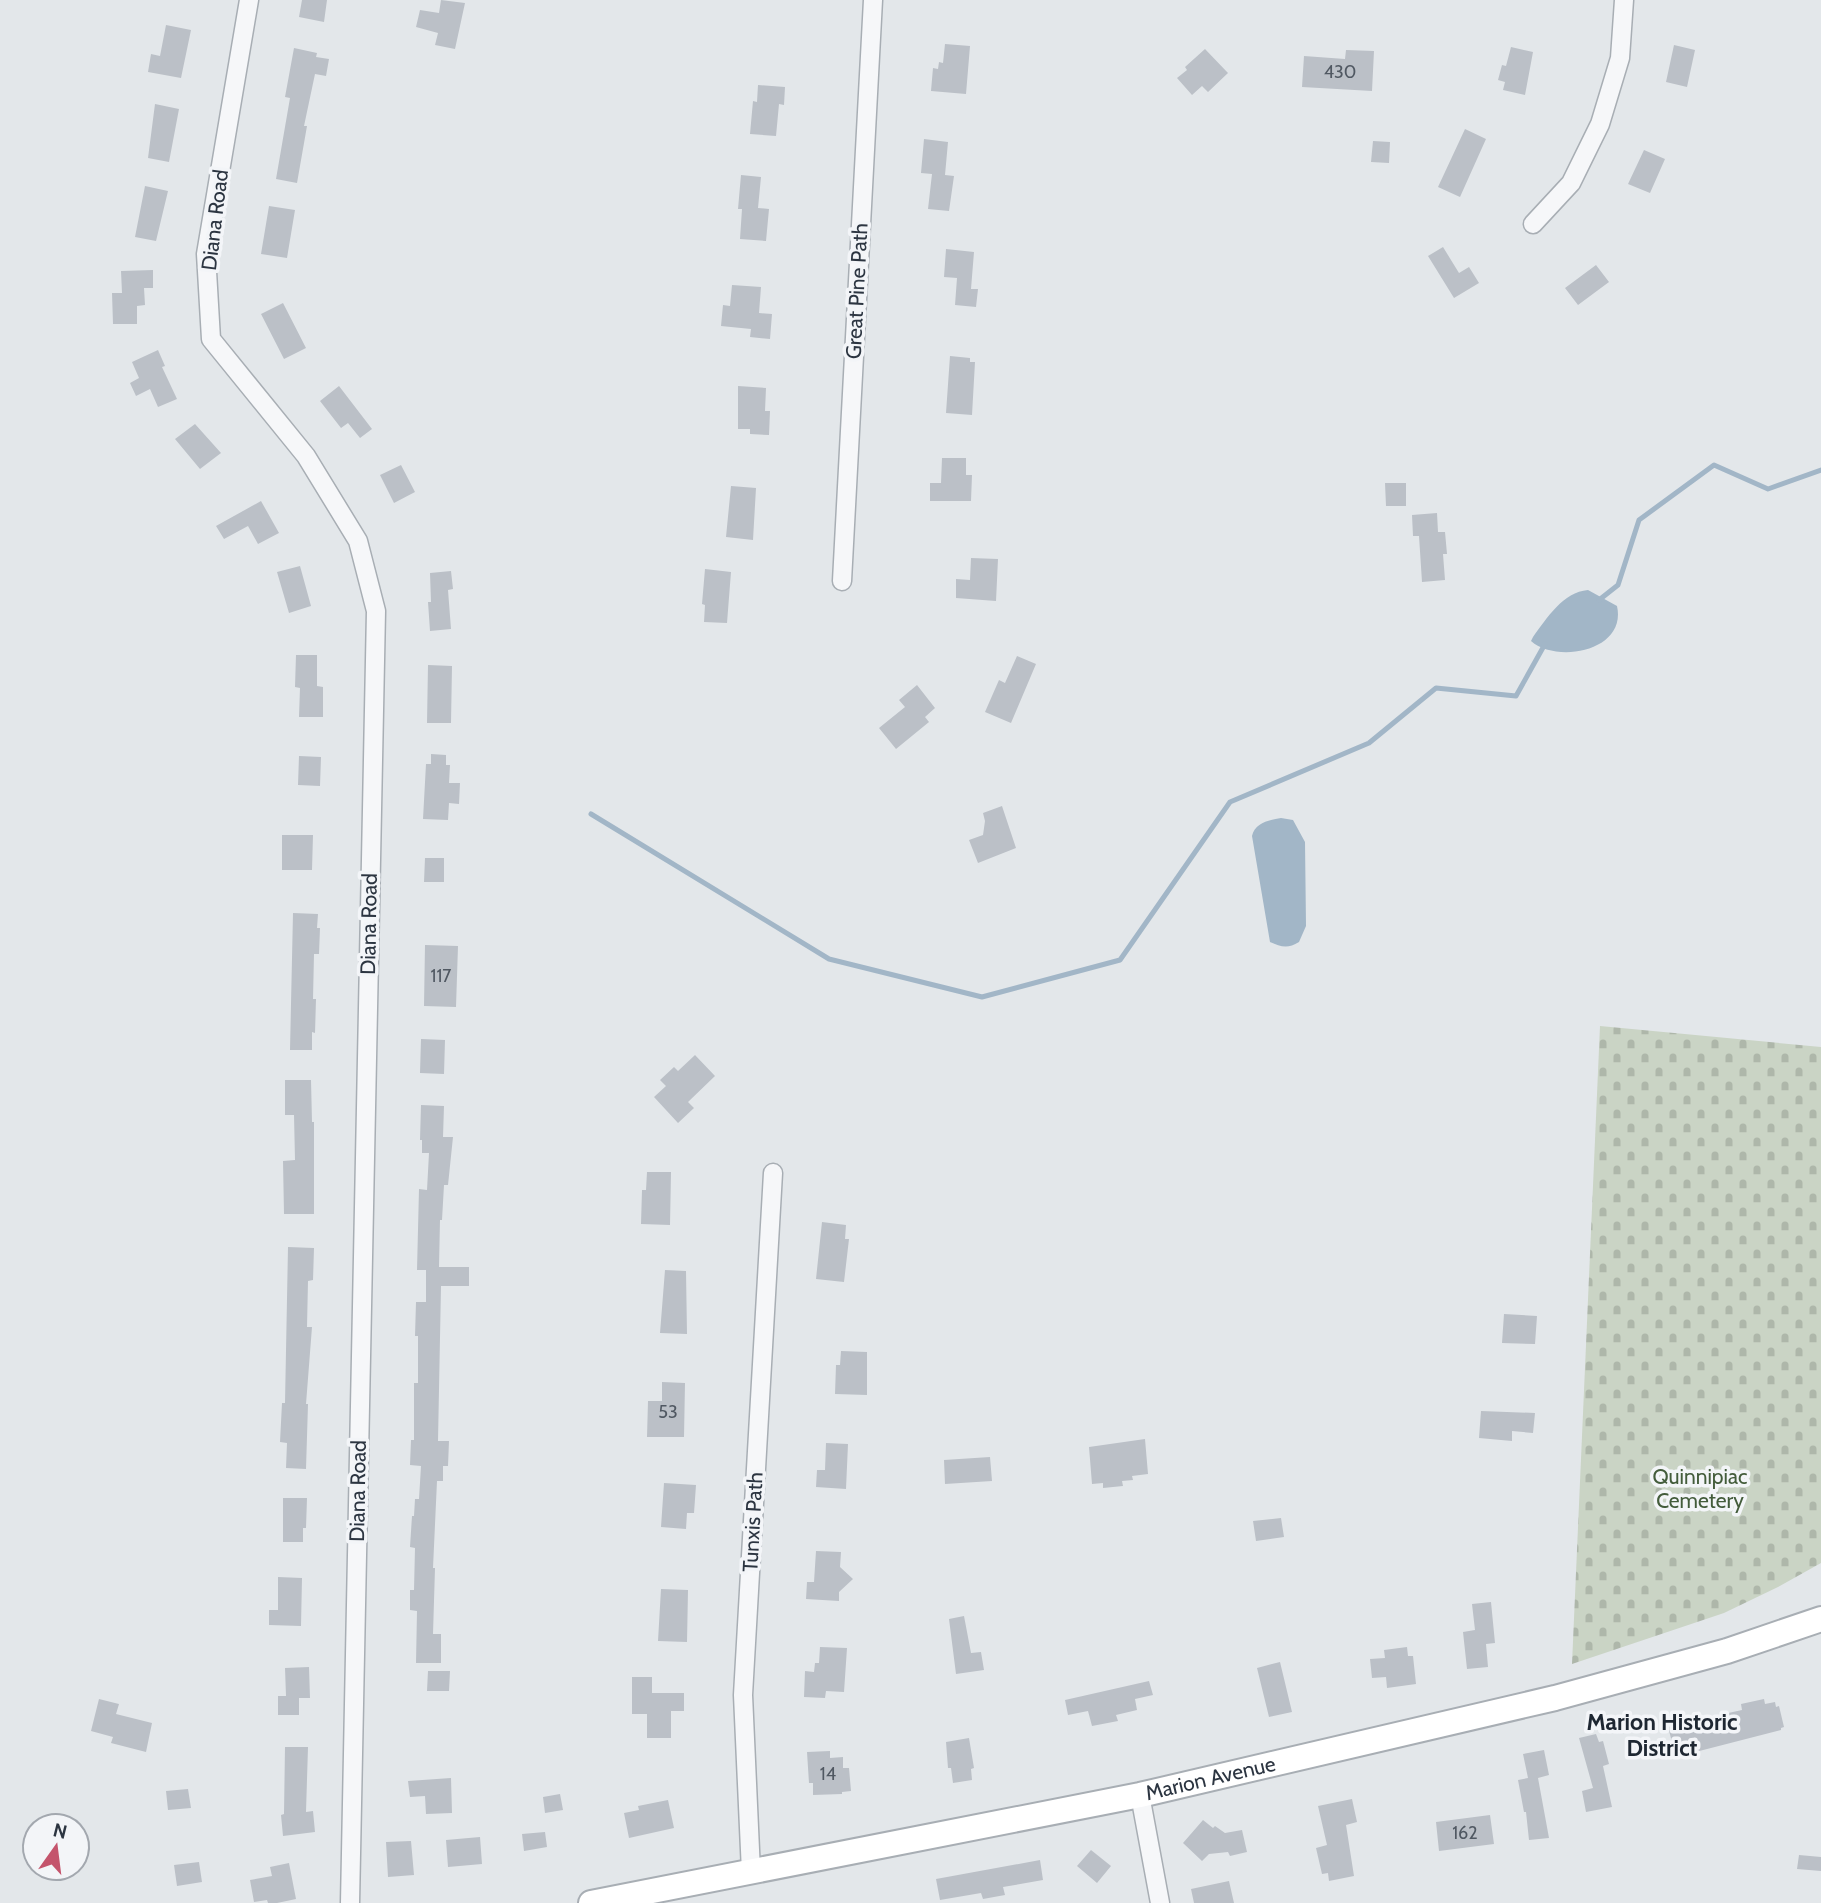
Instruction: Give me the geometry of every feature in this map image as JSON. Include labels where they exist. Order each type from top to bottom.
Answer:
[{"type":"main road","name":"Marion Avenue","points":[[591,1903],[1140,1795],[1555,1698],[1727,1651],[1821,1619]]},
{"type":"street","name":"Diana Road","points":[[249,0],[206,254],[211,340],[306,456],[352,530],[358,541],[376,611],[350,1903]]},
{"type":"street","name":"Great Pine Path","points":[[842,581],[873,0]]},
{"type":"street","points":[[1533,224],[1571,183],[1600,124],[1620,58],[1624,0]]},
{"type":"street","name":"Tunxis Path","points":[[751,1872],[743,1695],[773,1173]]},
{"type":"street","points":[[1140,1795],[1160,1903]]},
{"type":"green space","name":"Quinnipiac Cemetery","points":[[1600,1026],[1821,1047],[1821,1563],[1724,1613],[1572,1664]]},
{"type":"water","points":[[1588,590],[1617,606],[1617,621],[1611,634],[1601,643],[1588,649],[1557,652],[1531,641],[1563,601]]},
{"type":"water","points":[[1281,818],[1293,820],[1305,842],[1306,926],[1299,942],[1288,946],[1270,942],[1252,836],[1259,825]]},
{"type":"building","points":[[302,0],[327,0],[324,22],[299,17]]},
{"type":"building","points":[[441,0],[465,3],[455,49],[435,45],[438,33],[416,27],[420,10],[439,13]]},
{"type":"building","points":[[166,25],[191,30],[181,78],[148,72],[151,54],[160,56]]},
{"type":"building","points":[[945,44],[970,46],[966,94],[931,91],[933,68],[938,69],[939,62],[943,63]]},
{"type":"building","points":[[1674,45],[1695,50],[1687,87],[1666,82]]},
{"type":"building","points":[[1511,47],[1533,52],[1525,95],[1503,90],[1505,82],[1498,80],[1502,65],[1506,66]]},
{"type":"building","points":[[294,48],[317,53],[316,57],[329,59],[326,76],[315,74],[304,126],[307,126],[297,183],[276,179],[290,98],[285,97]]},
{"type":"building","points":[[1205,49],[1228,73],[1208,92],[1202,86],[1192,95],[1177,78]]},
{"type":"building","points":[[1346,50],[1374,51],[1372,91],[1302,87],[1304,56],[1345,59]]},
{"type":"building","points":[[758,85],[785,87],[784,105],[779,104],[776,136],[750,134],[753,101],[757,102]]},
{"type":"building","points":[[155,104],[179,109],[169,162],[148,158]]},
{"type":"building","points":[[1465,129],[1486,139],[1460,197],[1438,187]]},
{"type":"building","points":[[924,139],[948,142],[945,175],[954,176],[949,211],[928,209],[932,174],[921,173]]},
{"type":"building","points":[[1373,141],[1390,142],[1389,163],[1371,162]]},
{"type":"building","points":[[1644,150],[1665,159],[1650,193],[1628,184]]},
{"type":"building","points":[[741,175],[761,177],[758,208],[769,209],[766,241],[740,239],[742,209],[738,209]]},
{"type":"building","points":[[145,186],[168,191],[156,241],[135,237]]},
{"type":"building","points":[[269,206],[295,210],[287,258],[261,254]]},
{"type":"building","points":[[1443,247],[1459,273],[1469,267],[1479,283],[1454,298],[1428,256]]},
{"type":"building","points":[[946,249],[974,252],[971,289],[978,289],[976,307],[955,305],[957,278],[944,277]]},
{"type":"building","points":[[1596,265],[1609,282],[1578,305],[1565,288]]},
{"type":"building","points":[[153,270],[153,288],[144,288],[145,305],[137,306],[137,324],[113,324],[112,293],[122,293],[121,271]]},
{"type":"building","points":[[732,285],[761,287],[759,313],[772,314],[770,339],[750,337],[751,329],[721,326],[723,305],[730,306]]},
{"type":"building","points":[[283,303],[306,348],[284,359],[261,314]]},
{"type":"building","points":[[158,350],[165,366],[162,367],[177,399],[158,407],[150,389],[136,396],[130,383],[139,378],[132,362]]},
{"type":"building","points":[[950,356],[970,358],[970,362],[975,362],[972,415],[946,413]]},
{"type":"building","points":[[339,386],[372,429],[360,438],[348,423],[341,428],[320,401]]},
{"type":"building","points":[[738,386],[766,388],[765,411],[770,411],[769,435],[750,434],[750,429],[738,429]]},
{"type":"building","points":[[195,424],[221,453],[200,469],[175,439]]},
{"type":"building","points":[[942,458],[966,458],[966,475],[972,475],[971,501],[930,501],[930,483],[941,483]]},
{"type":"building","points":[[401,465],[415,492],[394,503],[380,475]]},
{"type":"building","points":[[1385,483],[1406,483],[1406,506],[1386,506]]},
{"type":"building","points":[[731,486],[756,488],[753,540],[726,537]]},
{"type":"building","points":[[261,501],[279,533],[258,544],[248,526],[224,539],[216,526]]},
{"type":"building","points":[[1437,513],[1438,532],[1445,532],[1445,580],[1422,582],[1419,536],[1413,536],[1412,515]]},
{"type":"building","points":[[971,558],[998,559],[996,601],[956,598],[956,579],[970,580]]},
{"type":"building","points":[[300,566],[311,606],[289,613],[277,572]]},
{"type":"building","points":[[705,569],[731,572],[727,623],[704,622],[705,605],[702,604]]},
{"type":"building","points":[[451,571],[453,589],[448,590],[451,629],[430,631],[430,573]]},
{"type":"building","points":[[296,655],[317,655],[317,686],[323,687],[323,717],[299,717],[300,688],[295,687]]},
{"type":"building","points":[[1017,656],[1036,664],[1011,723],[985,712],[999,680],[1005,683]]},
{"type":"building","points":[[428,665],[452,666],[451,723],[427,723]]},
{"type":"building","points":[[917,685],[935,708],[925,717],[929,722],[896,749],[879,728],[905,707],[899,700]]},
{"type":"building","points":[[431,754],[446,755],[446,765],[450,765],[449,783],[460,783],[459,804],[449,803],[448,820],[423,819],[426,764],[431,764]]},
{"type":"building","points":[[299,756],[321,757],[320,786],[298,785]]},
{"type":"building","points":[[1002,806],[1016,848],[978,863],[969,840],[983,835],[983,813]]},
{"type":"building","points":[[282,835],[313,835],[312,870],[282,870]]},
{"type":"building","points":[[425,858],[444,858],[444,882],[424,882]]},
{"type":"building","points":[[293,913],[318,914],[317,928],[320,928],[319,954],[314,954],[313,999],[316,999],[312,1050],[290,1050]]},
{"type":"building","points":[[425,945],[458,946],[456,1007],[424,1006]]},
{"type":"building","points":[[421,1039],[445,1040],[444,1074],[420,1073]]},
{"type":"building","points":[[695,1055],[715,1076],[688,1102],[694,1108],[678,1123],[654,1097],[666,1086],[660,1080],[674,1067],[678,1071]]},
{"type":"building","points":[[285,1080],[311,1080],[314,1214],[284,1214],[283,1161],[295,1160],[294,1115],[285,1115]]},
{"type":"building","points":[[421,1105],[444,1106],[443,1137],[453,1137],[448,1185],[444,1185],[440,1220],[439,1267],[469,1267],[469,1286],[441,1286],[438,1441],[449,1441],[448,1466],[443,1466],[443,1481],[437,1481],[433,1634],[441,1634],[441,1663],[416,1663],[417,1611],[410,1610],[410,1590],[414,1590],[415,1548],[410,1547],[412,1516],[415,1499],[419,1499],[421,1466],[410,1465],[411,1440],[414,1440],[414,1383],[418,1383],[416,1302],[426,1302],[426,1270],[417,1270],[419,1189],[427,1190],[429,1153],[422,1153]]},
{"type":"building","points":[[647,1172],[671,1172],[670,1225],[641,1224],[642,1190],[646,1190]]},
{"type":"building","points":[[822,1222],[846,1225],[845,1239],[849,1239],[844,1282],[816,1279]]},
{"type":"building","points":[[288,1247],[314,1248],[313,1280],[308,1281],[307,1327],[312,1327],[306,1404],[306,1469],[286,1468],[287,1443],[280,1442],[282,1403],[285,1403]]},
{"type":"building","points":[[665,1270],[686,1271],[687,1334],[660,1333]]},
{"type":"building","points":[[1504,1314],[1537,1316],[1535,1344],[1502,1343]]},
{"type":"building","points":[[841,1351],[867,1352],[867,1395],[835,1394],[836,1365],[840,1365]]},
{"type":"building","points":[[662,1382],[685,1383],[684,1437],[647,1437],[648,1401],[662,1401]]},
{"type":"building","points":[[1481,1411],[1535,1413],[1533,1433],[1512,1431],[1512,1441],[1479,1438]]},
{"type":"building","points":[[1145,1439],[1148,1474],[1132,1476],[1133,1480],[1122,1481],[1123,1486],[1103,1488],[1103,1483],[1092,1484],[1089,1447]]},
{"type":"building","points":[[826,1443],[848,1444],[846,1489],[816,1487],[817,1470],[825,1470]]},
{"type":"building","points":[[990,1457],[992,1481],[945,1484],[944,1460]]},
{"type":"building","points":[[664,1483],[696,1485],[694,1513],[687,1513],[686,1529],[661,1527]]},
{"type":"building","points":[[283,1498],[307,1498],[303,1542],[283,1542]]},
{"type":"building","points":[[1281,1518],[1284,1537],[1256,1541],[1253,1521]]},
{"type":"building","points":[[816,1551],[841,1552],[840,1567],[853,1579],[839,1592],[839,1601],[806,1599],[807,1582],[814,1582]]},
{"type":"building","points":[[278,1577],[302,1578],[301,1626],[269,1625],[269,1610],[278,1610]]},
{"type":"building","points":[[661,1589],[688,1590],[687,1642],[658,1641]]},
{"type":"building","points":[[1491,1602],[1495,1643],[1486,1644],[1488,1667],[1467,1669],[1463,1632],[1475,1630],[1472,1604]]},
{"type":"building","points":[[964,1616],[971,1653],[981,1652],[984,1670],[956,1674],[949,1619]]},
{"type":"building","points":[[820,1647],[847,1648],[844,1692],[826,1691],[825,1698],[804,1697],[805,1671],[814,1672],[815,1663],[819,1663]]},
{"type":"building","points":[[1407,1647],[1408,1656],[1413,1656],[1416,1684],[1387,1688],[1386,1677],[1372,1678],[1370,1659],[1385,1658],[1384,1650]]},
{"type":"building","points":[[1280,1662],[1292,1712],[1269,1717],[1257,1668]]},
{"type":"building","points":[[309,1667],[310,1698],[299,1698],[299,1715],[278,1715],[278,1696],[286,1696],[285,1668]]},
{"type":"building","points":[[428,1671],[450,1671],[449,1691],[427,1691]]},
{"type":"building","points":[[632,1677],[652,1677],[652,1693],[684,1693],[684,1711],[671,1711],[671,1738],[647,1738],[647,1714],[632,1714]]},
{"type":"building","points":[[1149,1681],[1153,1695],[1135,1699],[1137,1710],[1116,1715],[1118,1721],[1092,1726],[1088,1711],[1068,1715],[1065,1700]]},
{"type":"building","points":[[99,1699],[119,1704],[116,1714],[152,1723],[146,1752],[111,1743],[113,1737],[91,1731]]},
{"type":"building","points":[[1764,1699],[1765,1704],[1775,1702],[1776,1707],[1779,1706],[1784,1727],[1781,1730],[1676,1757],[1668,1727],[1678,1724],[1677,1720],[1699,1714],[1701,1719],[1742,1710],[1741,1704]]},
{"type":"building","points":[[1596,1734],[1599,1742],[1603,1741],[1609,1764],[1603,1766],[1612,1807],[1586,1812],[1582,1791],[1593,1788],[1579,1738]]},
{"type":"building","points":[[969,1738],[974,1768],[971,1769],[972,1780],[953,1783],[951,1768],[948,1768],[946,1742]]},
{"type":"building","points":[[285,1747],[308,1747],[306,1812],[313,1811],[315,1832],[283,1836],[281,1815],[284,1814]]},
{"type":"building","points":[[1544,1750],[1549,1775],[1538,1778],[1549,1838],[1529,1840],[1518,1780],[1528,1778],[1523,1754]]},
{"type":"building","points":[[830,1751],[830,1758],[843,1757],[843,1768],[849,1768],[851,1791],[813,1795],[813,1783],[809,1783],[807,1752]]},
{"type":"building","points":[[451,1778],[452,1813],[426,1814],[425,1796],[410,1797],[408,1781]]},
{"type":"building","points":[[188,1789],[191,1808],[168,1810],[166,1791]]},
{"type":"building","points":[[560,1794],[563,1810],[545,1813],[543,1797]]},
{"type":"building","points":[[1352,1799],[1357,1822],[1346,1825],[1354,1876],[1329,1881],[1328,1873],[1322,1874],[1316,1848],[1327,1845],[1318,1806]]},
{"type":"building","points":[[668,1800],[674,1828],[629,1838],[624,1813],[639,1810],[638,1806]]},
{"type":"building","points":[[1490,1815],[1494,1844],[1439,1851],[1436,1822]]},
{"type":"building","points":[[1203,1820],[1225,1833],[1242,1830],[1247,1852],[1230,1856],[1228,1852],[1209,1854],[1202,1861],[1183,1843]]},
{"type":"building","points":[[545,1832],[547,1847],[524,1851],[522,1834]]},
{"type":"building","points":[[480,1837],[482,1864],[448,1867],[446,1840]]},
{"type":"building","points":[[411,1841],[414,1875],[388,1877],[386,1842]]},
{"type":"building","points":[[1091,1850],[1111,1866],[1097,1883],[1077,1866]]},
{"type":"building","points":[[1799,1855],[1821,1857],[1821,1871],[1797,1869]]},
{"type":"building","points":[[1040,1860],[1043,1880],[1003,1887],[1005,1895],[983,1899],[981,1893],[940,1900],[936,1879]]},
{"type":"building","points":[[199,1862],[202,1882],[177,1886],[174,1865]]},
{"type":"building","points":[[289,1863],[296,1899],[277,1903],[268,1903],[267,1900],[254,1902],[250,1880],[272,1876],[270,1867]]},
{"type":"building","points":[[1229,1881],[1234,1903],[1194,1903],[1191,1889]]},
{"type":"waterway","points":[[1599,600],[1618,585],[1639,520],[1714,465],[1768,489],[1821,470]]},
{"type":"waterway","points":[[591,814],[829,959],[982,997],[1120,960],[1230,802],[1369,743],[1436,688],[1516,696],[1545,644]]},
{"type":"district","name":"Marion Historic District","points":[[1662,1735]]}]
